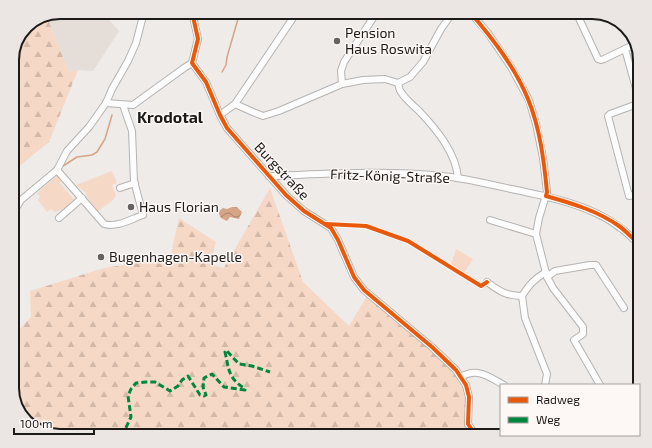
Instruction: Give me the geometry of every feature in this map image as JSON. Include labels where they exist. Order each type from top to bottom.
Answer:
[{"type":"street","points":[[19,203],[57,170],[67,151],[89,127],[106,103],[136,43],[142,19]]},
{"type":"street","points":[[106,103],[133,105],[192,63],[198,39],[194,19]]},
{"type":"street","points":[[220,115],[235,104],[292,19]]},
{"type":"street","points":[[342,84],[341,71],[344,62],[372,19]]},
{"type":"street","points":[[235,104],[263,116],[279,111],[342,84],[363,80],[385,79],[398,83],[410,77],[423,62],[448,19]]},
{"type":"street","points":[[476,19],[488,33],[511,67],[529,100],[543,158],[547,192],[536,234],[546,275],[553,288],[583,327],[583,334],[574,340],[599,384]]},
{"type":"street","points":[[579,19],[598,58],[601,60],[631,46]]},
{"type":"street","points":[[625,50],[633,77]]},
{"type":"street","name":"Burgstraße","points":[[192,63],[206,82],[227,128],[286,195],[304,210],[331,228],[338,240],[354,277],[364,290],[432,347],[456,370],[466,385],[469,397],[468,424],[471,429]]},
{"type":"street","points":[[398,83],[401,92],[428,121],[454,158],[458,170],[458,178]]},
{"type":"street","points":[[633,103],[608,116],[629,196],[633,195]]},
{"type":"street","points":[[57,170],[104,224],[110,226],[115,225],[143,215],[135,183],[132,163],[132,131],[123,105]]},
{"type":"street","name":"Fritz-König-Straße","points":[[269,176],[362,173],[458,178],[546,196],[567,202],[619,226],[633,239]]},
{"type":"street","points":[[120,188],[135,183]]},
{"type":"street","points":[[59,218],[82,198]]},
{"type":"street","points":[[490,220],[536,234]]},
{"type":"street","points":[[545,384],[547,374],[525,318],[522,296],[535,279],[556,271],[596,265],[624,308]]},
{"type":"street","points":[[487,282],[508,295],[522,296]]},
{"type":"street","points":[[461,377],[470,372],[481,373],[502,384]]},
{"type":"shaded area","points":[[60,19],[108,19],[119,31],[93,71],[78,70],[69,72],[49,21]]},
{"type":"green space","points":[[49,21],[69,72],[78,70],[49,142],[19,166],[20,49],[27,35],[33,29],[39,24]]},
{"type":"green space","points":[[112,171],[117,183],[112,185],[116,196],[112,201],[98,211],[86,196],[86,193],[76,185]]},
{"type":"green space","points":[[59,174],[63,179],[60,183],[75,201],[64,211],[60,210],[55,212],[51,209],[47,212],[38,200],[40,196],[37,193]]},
{"type":"green space","points":[[270,188],[303,282],[349,326],[367,296],[452,368],[462,383],[472,429],[55,429],[42,425],[29,415],[21,401],[19,391],[19,330],[31,317],[30,291],[104,268],[170,258],[179,218],[216,242],[210,264],[224,268]]},
{"type":"green space","points":[[456,249],[473,259],[464,273],[451,265]]},
{"type":"water","points":[[237,207],[242,212],[239,219],[230,217],[227,221],[221,218],[218,212],[223,208],[227,209]]},
{"type":"waterway","points":[[222,72],[226,65],[238,19]]},
{"type":"waterway","points":[[63,166],[77,157],[92,155],[97,152],[105,139],[112,115]]},
{"type":"marked path","points":[[125,429],[131,417],[128,396],[136,383],[155,382],[170,391],[178,386],[182,380],[188,376],[200,395],[204,396],[206,395],[203,387],[204,378],[212,374],[224,387],[245,390],[235,381],[230,373],[225,352],[226,350],[239,364],[252,366],[270,372]]},
{"type":"cycle path","points":[[194,19],[198,39],[192,63],[206,82],[227,128],[286,195],[304,211],[331,228],[338,240],[354,277],[364,290],[432,347],[456,370],[466,385],[469,397],[468,424],[471,429]]},
{"type":"cycle path","points":[[476,19],[510,64],[528,99],[536,121],[541,145],[547,192],[546,196],[575,205],[602,216],[622,228],[633,238]]},
{"type":"cycle path","points":[[326,224],[366,226],[408,241],[481,286],[487,282]]},
{"type":"place","name":"Pension Haus Roswita","points":[[337,41]]},
{"type":"place","name":"Haus Florian","points":[[131,207]]},
{"type":"place","name":"Bugenhagen-Kapelle","points":[[101,257]]},
{"type":"district","name":"Krodotal","points":[[170,117]]}]
